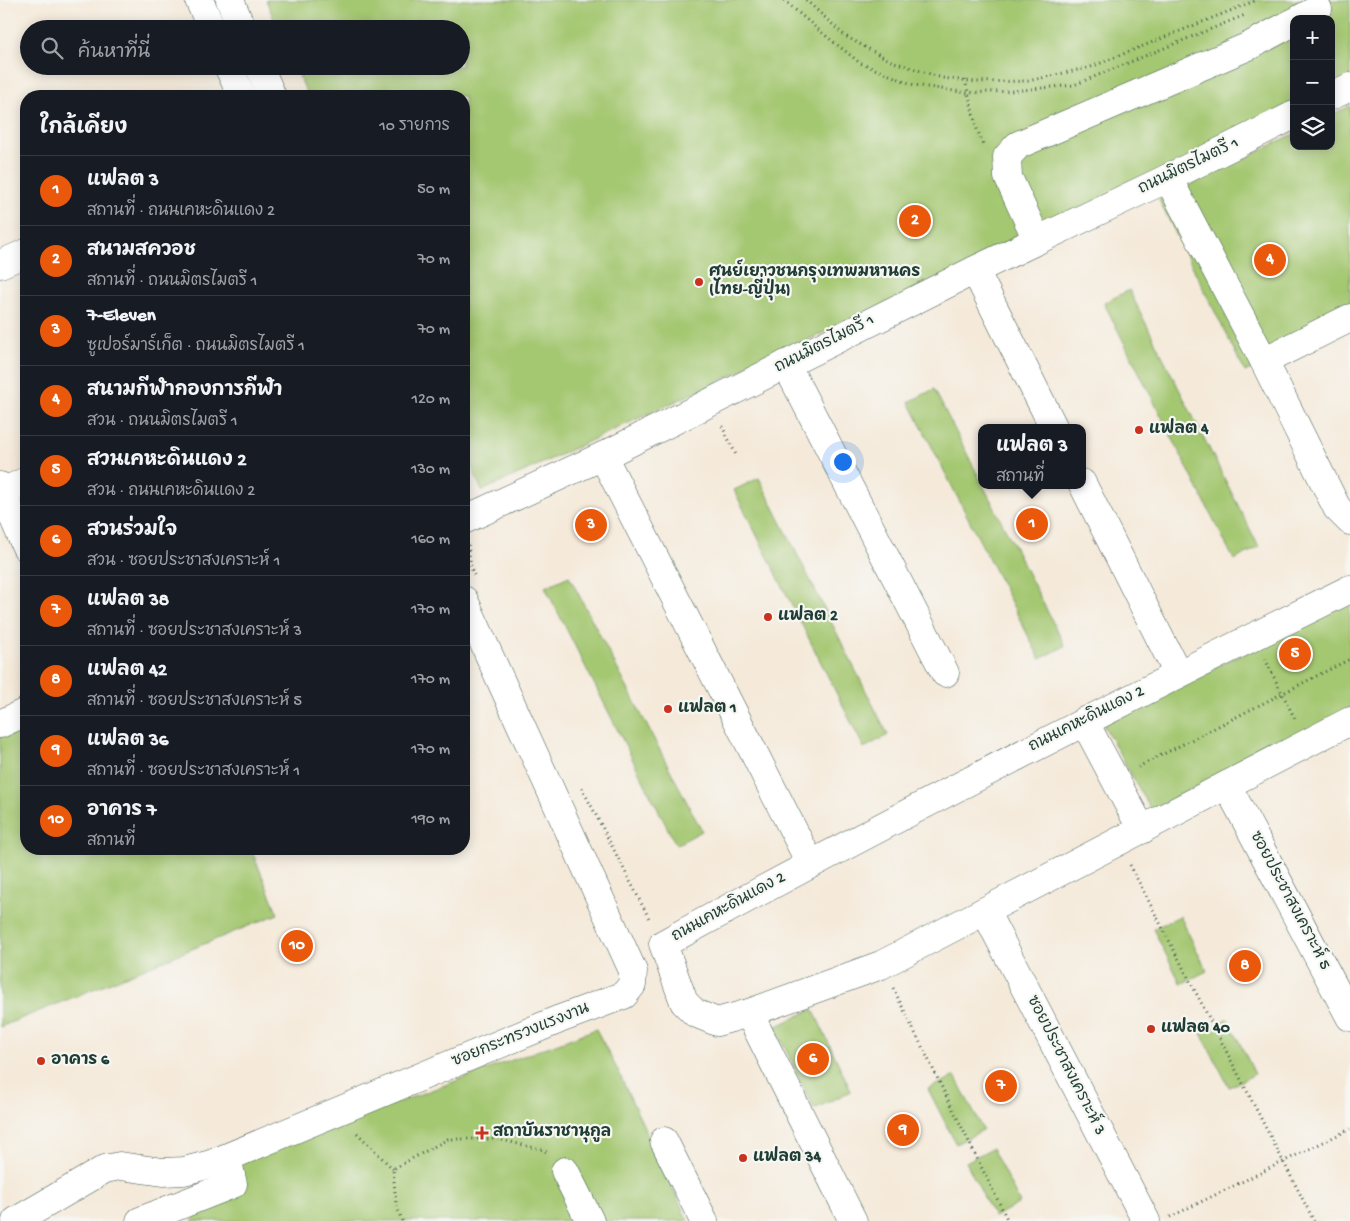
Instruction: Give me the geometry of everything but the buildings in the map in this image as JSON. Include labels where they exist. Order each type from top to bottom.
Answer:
[{"type":"street","points":[[199,0],[208,20]]},
{"type":"street","points":[[230,0],[238,20]]},
{"type":"street","points":[[1037,240],[1008,177],[1007,157],[1018,145],[1249,46],[1290,24]]},
{"type":"street","points":[[232,75],[239,90]]},
{"type":"street","points":[[263,75],[269,90]]},
{"type":"street","points":[[1335,94],[1350,87]]},
{"type":"street","name":"ถนนมิตรไมตรี 1","points":[[470,517],[603,456],[975,270],[1168,178],[1290,117]]},
{"type":"street","points":[[1168,178],[1264,361],[1337,508],[1350,521]]},
{"type":"street","points":[[0,264],[20,256]]},
{"type":"street","points":[[975,270],[1052,424]]},
{"type":"street","points":[[1264,361],[1350,318]]},
{"type":"street","points":[[786,364],[945,673]]},
{"type":"street","points":[[603,456],[810,863]]},
{"type":"street","points":[[10,486],[20,524]]},
{"type":"street","points":[[1085,489],[1178,674]]},
{"type":"street","name":"ถนนเคหะดินแดง 2","points":[[1350,588],[1084,721],[810,863],[663,944],[684,1002],[695,1013],[717,1022],[749,1013],[881,965],[1350,722]]},
{"type":"street","name":"ซอยกระทรวงแรงงาน","points":[[16,1221],[105,1169],[120,1166],[163,1172],[184,1171],[211,1164],[560,1019],[624,995],[632,985],[633,971],[470,613]]},
{"type":"street","points":[[0,724],[20,715]]},
{"type":"street","points":[[1084,721],[1115,779],[1130,836]]},
{"type":"street","name":"ซอยประชาสงเคราะห์ 5","points":[[1227,785],[1350,1017]]},
{"type":"street","name":"ซอยประชาสงเคราะห์ 3","points":[[985,911],[1146,1221]]},
{"type":"street","points":[[749,1013],[852,1221]]},
{"type":"street","points":[[664,1140],[704,1221]]},
{"type":"street","points":[[140,1221],[234,1184],[227,1158]]},
{"type":"street","points":[[565,1171],[590,1221]]},
{"type":"path","points":[[784,0],[860,63],[914,85],[968,93],[1074,85],[1247,15]]},
{"type":"path","points":[[806,0],[845,36],[891,61],[942,78],[976,82],[1028,81],[1091,67],[1257,0]]},
{"type":"path","points":[[709,402],[737,457]]},
{"type":"path","points":[[1254,636],[1308,743]]},
{"type":"path","points":[[1115,779],[1350,659]]},
{"type":"path","points":[[1130,836],[1283,1162],[1314,1221]]},
{"type":"path","points":[[881,965],[1008,1221]]},
{"type":"path","points":[[1163,1221],[1350,1129]]},
{"type":"path","points":[[402,1221],[396,1204],[393,1169],[448,1139],[498,1139],[544,1150],[565,1171]]},
{"type":"green space","name":"ศูนย์เยาวชนกรุงเทพมหานคร (ไทย-ญี่ปุ่น)","points":[[266,0],[1350,0],[1350,89],[1335,96],[1335,15],[1290,15],[1290,117],[482,491],[470,462],[470,90],[305,90],[299,75],[470,75],[470,20],[274,20]]},
{"type":"green space","points":[[1350,106],[1350,320],[1245,372],[1159,200],[1290,136],[1290,150],[1335,150],[1335,113]]},
{"type":"green space","points":[[1129,290],[1259,547],[1234,560],[1104,303]]},
{"type":"green space","points":[[934,389],[978,475],[978,489],[985,489],[1065,646],[1040,659],[909,402]]},
{"type":"green space","points":[[759,478],[888,735],[864,748],[734,490]]},
{"type":"green space","points":[[569,576],[702,831],[676,845],[545,587]]},
{"type":"green space","points":[[1350,599],[1350,710],[1151,810],[1103,724]]},
{"type":"green space","points":[[20,724],[20,855],[253,855],[278,914],[0,1027],[0,732]]},
{"type":"green space","points":[[1180,916],[1207,971],[1181,984],[1153,929]]},
{"type":"green space","points":[[813,1009],[851,1091],[814,1109],[775,1027]]},
{"type":"green space","points":[[1228,1019],[1255,1074],[1229,1087],[1201,1033]]},
{"type":"green space","name":"สถาบันราชานุกูล","points":[[596,1029],[617,1069],[688,1221],[192,1221],[240,1161]]},
{"type":"green space","points":[[955,1076],[983,1130],[956,1144],[928,1089]]},
{"type":"green space","points":[[992,1148],[1020,1203],[994,1217],[966,1162]]},
{"type":"place","name":"สนามสควอช","points":[[915,221]]},
{"type":"place","name":"สนามกีฬากองการกีฬา","points":[[1270,260]]},
{"type":"place","name":"ศูนย์เยาวชนกรุงเทพมหานคร (ไทย-ญี่ปุ่น)","points":[[699,282]]},
{"type":"place","name":"แฟลต 4","points":[[1139,430]]},
{"type":"place","name":"แฟลต 3","points":[[1032,524]]},
{"type":"place","name":"7-Eleven","points":[[591,525]]},
{"type":"place","name":"แฟลต 2","points":[[768,617]]},
{"type":"place","name":"สวนเคหะดินแดง 2","points":[[1295,654]]},
{"type":"place","name":"แฟลต 1","points":[[668,709]]},
{"type":"place","name":"อาคาร 7","points":[[297,946]]},
{"type":"place","name":"แฟลต 42","points":[[1245,966]]},
{"type":"place","name":"แฟลต 40","points":[[1151,1029]]},
{"type":"place","name":"สวนร่วมใจ","points":[[813,1059]]},
{"type":"place","name":"อาคาร 6","points":[[41,1061]]},
{"type":"place","name":"แฟลต 38","points":[[1001,1086]]},
{"type":"place","name":"แฟลต 36","points":[[903,1130]]},
{"type":"place","name":"สถาบันราชานุกูล","points":[[482,1133]]},
{"type":"place","name":"แฟลต 34","points":[[743,1158]]}]
